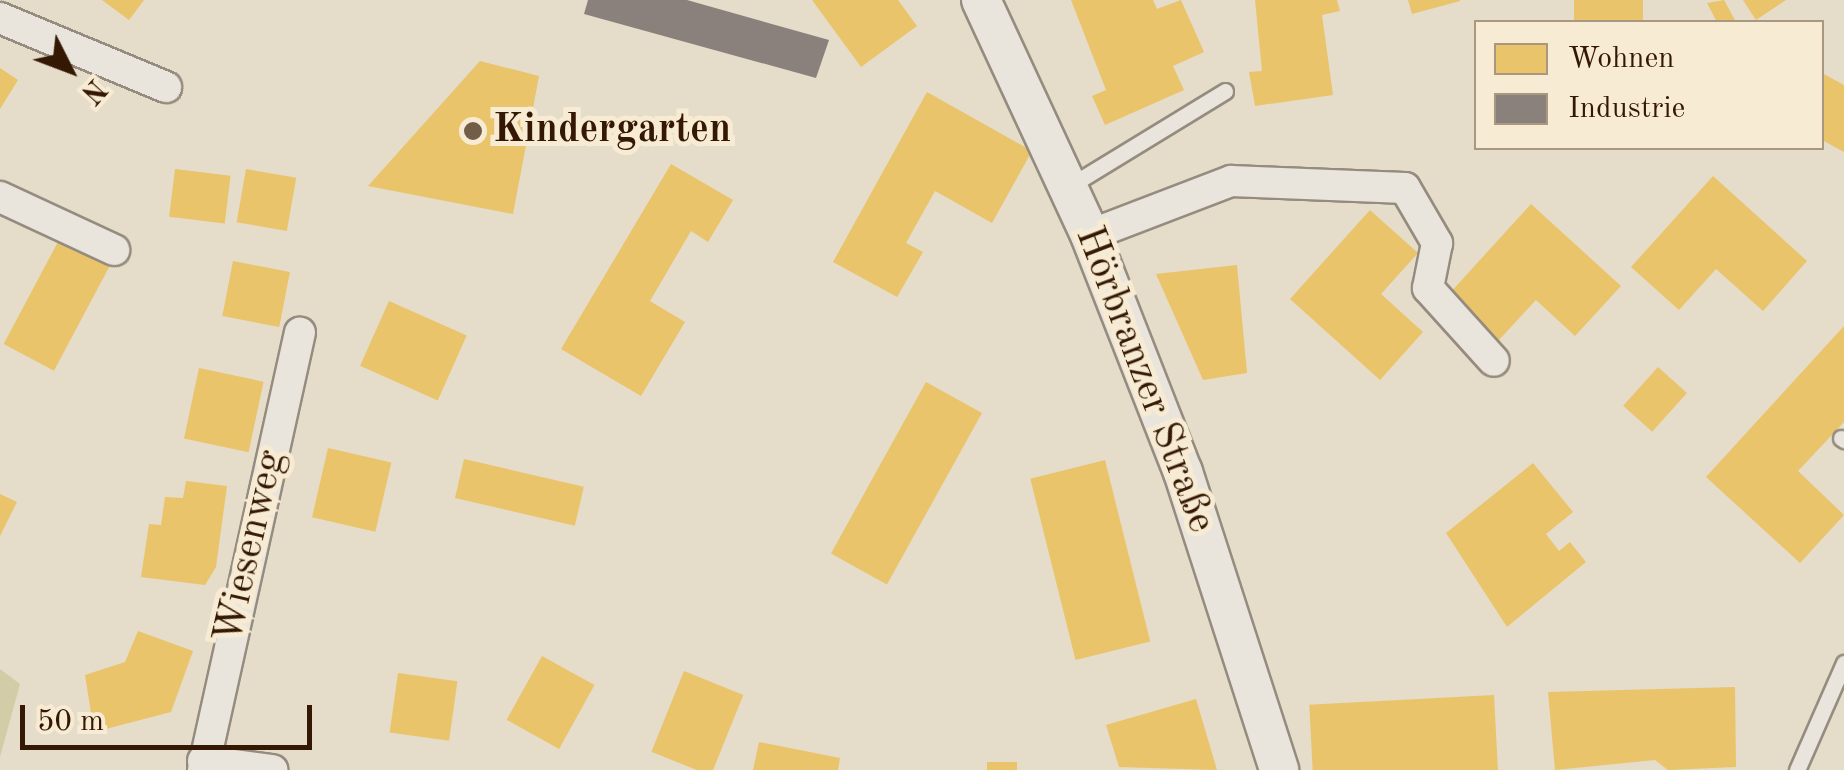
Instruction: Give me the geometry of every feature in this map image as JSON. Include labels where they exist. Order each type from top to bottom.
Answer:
[{"type":"street","name":"Hörbranzer Straße","points":[[981,0],[1090,235],[1184,472],[1279,770]]},
{"type":"street","points":[[0,18],[166,87]]},
{"type":"street","points":[[1090,235],[1231,181],[1405,188],[1437,242],[1428,288],[1494,361]]},
{"type":"street","points":[[0,197],[114,250]]},
{"type":"street","name":"Wiesenweg","points":[[203,766],[300,333]]},
{"type":"street","points":[[203,766],[272,770]]},
{"type":"lane","points":[[1068,186],[1225,90]]},
{"type":"lane","points":[[1797,770],[1844,663]]},
{"type":"shaded area","points":[[0,669],[20,684],[0,757]]},
{"type":"building: Wohnen","points":[[102,0],[144,0],[129,20]]},
{"type":"building: Wohnen","points":[[812,0],[898,0],[917,26],[861,67]]},
{"type":"building: Wohnen","points":[[1071,0],[1153,0],[1157,9],[1181,0],[1204,52],[1173,66],[1184,90],[1105,125],[1092,96],[1106,90]]},
{"type":"building: Wohnen","points":[[1255,0],[1337,0],[1340,11],[1322,15],[1333,95],[1255,106],[1249,72],[1262,71]]},
{"type":"building: Wohnen","points":[[1408,0],[1460,0],[1460,1],[1412,14]]},
{"type":"building: Wohnen","points":[[1574,0],[1643,0],[1643,20],[1574,20]]},
{"type":"building: Wohnen","points":[[1724,0],[1735,20],[1716,20],[1707,3]]},
{"type":"building: Wohnen","points":[[1743,0],[1786,0],[1756,20]]},
{"type":"building: Wohnen","name":"Kindergarten","points":[[480,61],[539,76],[513,214],[368,186]]},
{"type":"building: Wohnen","points":[[0,68],[18,80],[0,109]]},
{"type":"building: Wohnen","points":[[1824,74],[1844,85],[1844,152],[1824,141]]},
{"type":"building: Wohnen","points":[[927,92],[1032,151],[992,223],[935,191],[906,243],[923,252],[897,297],[833,262]]},
{"type":"building: Wohnen","points":[[671,164],[733,200],[708,242],[691,231],[650,301],[685,322],[641,396],[561,349]]},
{"type":"building: Wohnen","points":[[175,169],[231,176],[225,223],[169,217]]},
{"type":"building: Wohnen","points":[[246,169],[296,178],[287,231],[237,222]]},
{"type":"building: Wohnen","points":[[1713,176],[1807,261],[1763,311],[1716,269],[1679,310],[1631,267]]},
{"type":"building: Wohnen","points":[[1531,204],[1621,286],[1575,336],[1536,300],[1499,340],[1449,294]]},
{"type":"building: Wohnen","points":[[1370,210],[1418,253],[1381,294],[1423,332],[1380,380],[1290,299]]},
{"type":"building: Wohnen","points":[[60,238],[110,265],[54,371],[4,344]]},
{"type":"building: Wohnen","points":[[233,261],[290,272],[279,327],[222,316]]},
{"type":"building: Wohnen","points":[[1237,265],[1247,373],[1203,380],[1156,274]]},
{"type":"building: Wohnen","points":[[389,301],[467,336],[438,400],[360,366]]},
{"type":"building: Wohnen","points":[[1844,326],[1844,422],[1798,471],[1844,515],[1800,563],[1706,477]]},
{"type":"building: Wohnen","points":[[1658,367],[1687,393],[1652,432],[1623,406]]},
{"type":"building: Wohnen","points":[[199,368],[264,382],[249,452],[184,438]]},
{"type":"building: Wohnen","points":[[926,382],[982,413],[887,584],[831,553]]},
{"type":"building: Wohnen","points":[[328,448],[391,463],[375,532],[312,517]]},
{"type":"building: Wohnen","points":[[464,459],[584,487],[575,526],[455,498]]},
{"type":"building: Wohnen","points":[[1105,460],[1150,641],[1076,660],[1030,479]]},
{"type":"building: Wohnen","points":[[1533,463],[1573,512],[1546,534],[1559,551],[1570,542],[1586,562],[1507,627],[1446,533]]},
{"type":"building: Wohnen","points":[[186,481],[227,486],[216,567],[205,585],[141,577],[149,524],[161,525],[165,497],[183,498]]},
{"type":"building: Wohnen","points":[[0,494],[17,502],[0,536]]},
{"type":"building: Wohnen","points":[[138,631],[193,651],[171,712],[94,732],[85,675],[125,662]]},
{"type":"building: Wohnen","points":[[542,656],[594,685],[559,749],[507,720]]},
{"type":"building: Wohnen","points":[[684,671],[743,695],[713,770],[697,770],[651,752]]},
{"type":"building: Wohnen","points":[[398,673],[457,681],[449,741],[390,732]]},
{"type":"building: Wohnen","points":[[1735,687],[1736,767],[1668,770],[1655,760],[1555,770],[1548,692]]},
{"type":"building: Wohnen","points":[[1494,695],[1498,770],[1313,770],[1309,705]]},
{"type":"building: Wohnen","points":[[1196,699],[1217,770],[1119,767],[1106,725]]},
{"type":"building: Wohnen","points":[[759,742],[840,758],[838,770],[753,770]]},
{"type":"building: Wohnen","points":[[987,762],[1017,762],[1017,770],[987,770]]},
{"type":"building: Industrie","points":[[588,0],[687,0],[829,40],[816,78],[584,14]]},
{"type":"place","name":"Kindergarten","points":[[473,131]]}]
